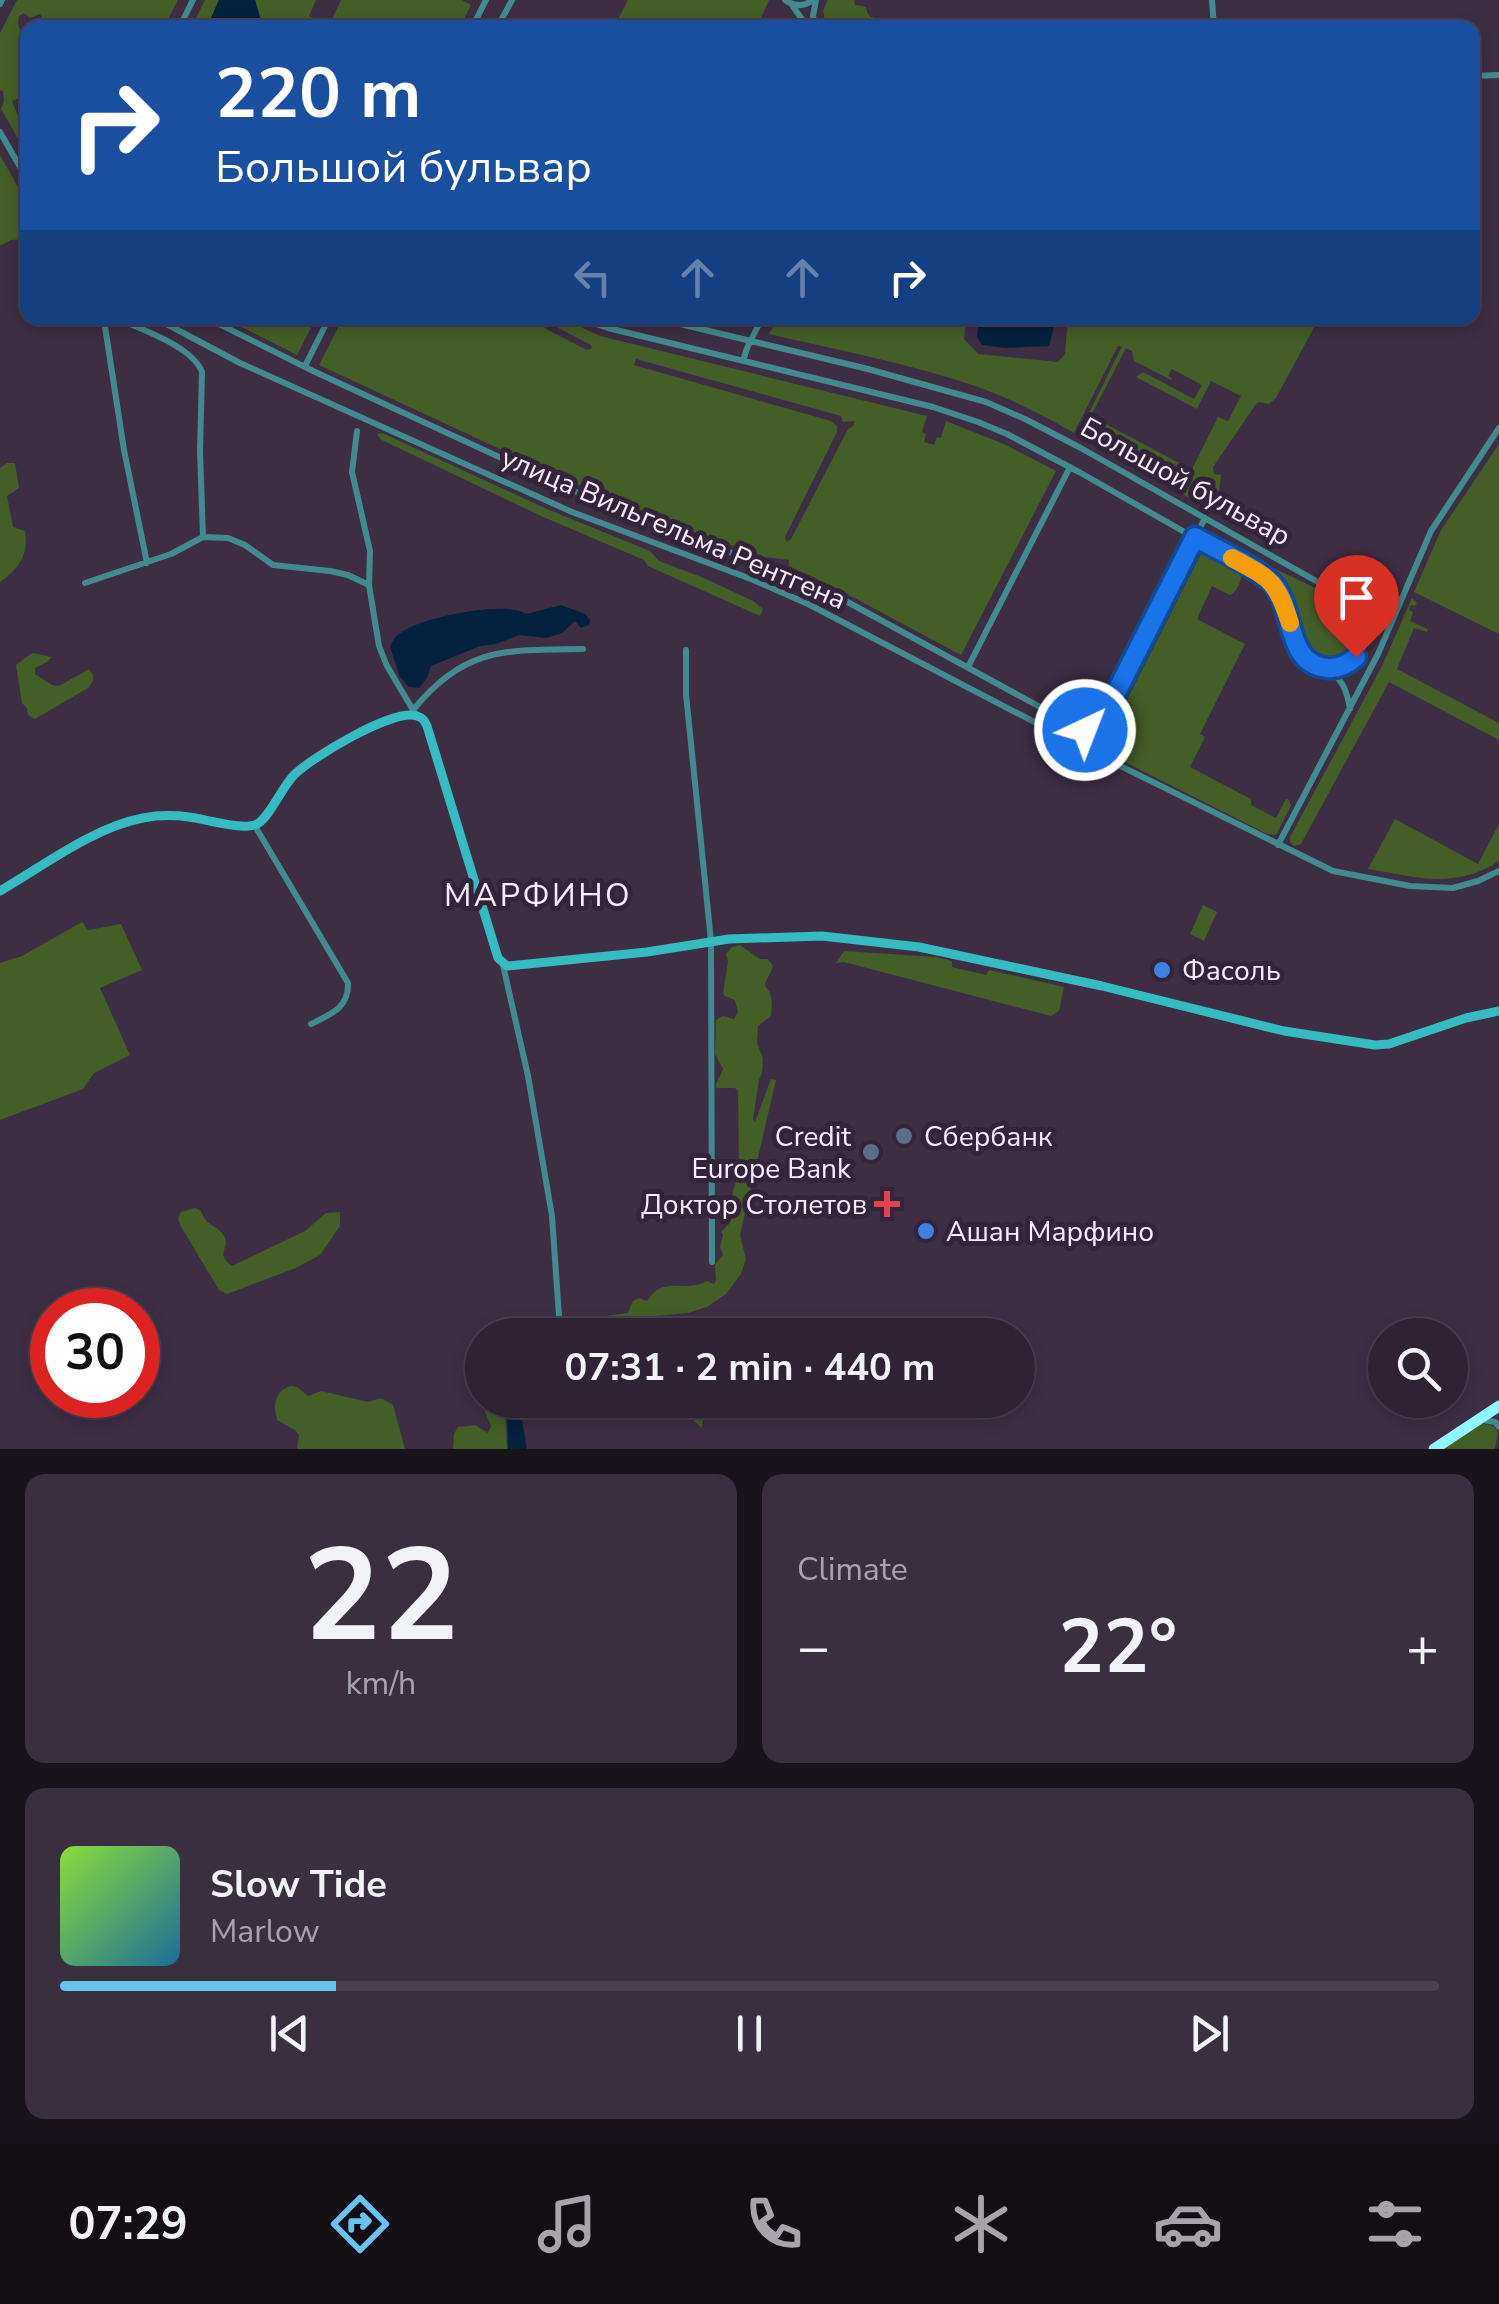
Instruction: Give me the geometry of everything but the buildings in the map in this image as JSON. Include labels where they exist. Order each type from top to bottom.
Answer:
[{"type":"highway","points":[[1434,1449],[1499,1406]]},
{"type":"street","points":[[788,2],[802,6],[814,0]]},
{"type":"street","points":[[0,132],[20,167]]},
{"type":"street","points":[[105,325],[147,563]]},
{"type":"street","points":[[131,325],[183,350],[202,372],[204,536]]},
{"type":"street","name":"улица Вильгельма Рентгена","points":[[168,325],[240,363],[572,512],[808,604],[1086,749],[1333,871],[1410,886],[1453,888],[1478,882],[1499,871]]},
{"type":"street","name":"улица Вильгельма Рентгена","points":[[221,325],[632,516],[792,575],[1095,734],[1195,537]]},
{"type":"street","points":[[304,366],[325,325]]},
{"type":"street","name":"Большой бульвар","points":[[599,325],[946,411],[1007,434],[1269,580],[1282,598],[1299,651],[1314,664],[1328,668],[1343,683],[1350,710]]},
{"type":"street","name":"Большой бульвар","points":[[686,325],[949,390],[1025,418],[1355,603],[1378,654]]},
{"type":"street","points":[[743,361],[758,325]]},
{"type":"street","points":[[1278,845],[1378,654],[1431,531],[1499,428]]},
{"type":"street","points":[[357,431],[352,472],[370,551],[370,584],[379,646],[387,666],[432,738],[503,964],[528,1076],[552,1216],[559,1316]]},
{"type":"street","points":[[968,668],[1070,467]]},
{"type":"street","points":[[1195,537],[1205,518]]},
{"type":"street","points":[[85,583],[171,554],[204,536],[228,538],[245,545],[273,565],[330,570],[370,584]]},
{"type":"street","points":[[1328,668],[1344,666],[1356,657],[1366,640],[1367,627]]},
{"type":"street","points":[[0,892],[86,840],[125,822],[171,816],[255,826],[302,768],[362,732],[415,712],[431,688],[450,672],[500,652],[583,650]]},
{"type":"street","points":[[686,650],[686,694],[711,941],[712,1262]]},
{"type":"street","points":[[255,826],[348,983],[344,1004],[311,1024]]},
{"type":"street","points":[[503,964],[530,965],[711,941],[822,936],[919,947],[1102,986],[1284,1031],[1375,1045],[1499,1011]]},
{"type":"street","points":[[1478,1420],[1499,1426]]},
{"type":"green space","points":[[17,0],[178,0],[168,20],[39,20],[40,14],[30,18],[24,13],[19,16],[20,98],[12,101],[20,121],[20,142],[1,109],[4,101],[0,90],[0,33]]},
{"type":"green space","points":[[205,0],[219,0],[210,20],[195,20]]},
{"type":"green space","points":[[255,0],[316,0],[309,16],[318,20],[261,20]]},
{"type":"green space","points":[[341,0],[462,0],[471,5],[464,20],[331,20]]},
{"type":"green space","points":[[628,0],[769,0],[760,20],[618,20]]},
{"type":"green space","points":[[828,0],[854,0],[871,17],[890,20],[825,20],[823,10]]},
{"type":"green space","points":[[0,155],[20,191],[20,239],[0,246]]},
{"type":"green space","points":[[238,325],[312,325],[297,355]]},
{"type":"green space","points":[[339,325],[541,325],[587,350],[592,348],[552,325],[576,325],[600,336],[927,416],[922,432],[926,434],[924,442],[934,445],[937,437],[941,438],[946,421],[1004,444],[1056,471],[961,655],[789,566],[789,560],[765,557],[665,522],[665,515],[660,513],[654,518],[568,480],[570,474],[561,470],[549,470],[538,461],[534,465],[319,365]],"holes":[[[636,359],[841,416],[843,422],[855,421],[787,542],[785,537],[837,426],[831,421],[634,365]]]},
{"type":"green space","points":[[774,325],[965,325],[964,339],[978,354],[1058,362],[1065,354],[1067,325],[1315,325],[1276,398],[1269,404],[1256,404],[1213,467],[1214,474],[1221,475],[1219,491],[1235,508],[1231,515],[1198,496],[1189,498],[1173,489],[1185,466],[1192,469],[1218,417],[1228,421],[1241,396],[1211,381],[1197,409],[1136,377],[1143,372],[1194,399],[1202,385],[1172,369],[1168,376],[1171,380],[1134,361],[1132,351],[1126,348],[1078,435],[1122,346],[1118,346],[1074,433],[975,386],[769,334]]},
{"type":"green space","points":[[1106,424],[1179,463],[1167,485],[1096,446]]},
{"type":"green space","points":[[377,434],[547,509],[650,551],[659,561],[753,601],[763,609],[760,616],[380,439]]},
{"type":"green space","points":[[1499,444],[1499,634],[1414,592],[1441,530]]},
{"type":"green space","points":[[15,463],[19,488],[7,496],[13,527],[25,531],[25,547],[17,566],[0,582],[0,468]]},
{"type":"green space","points":[[1202,552],[1242,574],[1237,589],[1230,595],[1212,586],[1197,619],[1245,644],[1200,734],[1205,737],[1190,767],[1251,799],[1251,805],[1276,818],[1286,799],[1289,800],[1291,806],[1276,835],[1267,834],[1119,759],[1117,752],[1124,742],[1109,735]]},
{"type":"green space","points":[[1269,566],[1316,588],[1350,610],[1360,627],[1355,647],[1338,658],[1328,659],[1309,649],[1300,634],[1288,592]]},
{"type":"green space","points":[[1412,598],[1417,603],[1409,610],[1413,612],[1410,621],[1428,629],[1427,632],[1414,628],[1397,669],[1499,723],[1499,740],[1389,682],[1301,844],[1294,846],[1290,837],[1382,666]]},
{"type":"green space","points":[[32,653],[52,657],[35,668],[35,674],[52,685],[59,686],[89,669],[93,681],[88,688],[35,719],[22,703],[16,665]]},
{"type":"green space","points":[[1395,819],[1478,864],[1499,824],[1499,861],[1467,876],[1435,879],[1368,869]]},
{"type":"green space","points":[[1203,905],[1217,912],[1204,941],[1190,934]]},
{"type":"green space","points":[[82,922],[88,930],[121,924],[142,970],[100,988],[130,1055],[94,1073],[83,1089],[0,1120],[0,963],[22,956]]},
{"type":"green space","points":[[740,945],[760,959],[768,959],[773,966],[765,986],[771,996],[771,1016],[758,1026],[757,1043],[763,1058],[755,1122],[771,1079],[776,1080],[740,1235],[746,1259],[741,1274],[726,1294],[707,1307],[688,1313],[591,1318],[628,1313],[633,1301],[647,1301],[660,1288],[716,1281],[715,1264],[723,1255],[721,1232],[730,1223],[730,1203],[739,1170],[738,1091],[716,1088],[723,1069],[715,1054],[716,1020],[723,1016],[734,1019],[738,1012],[735,1000],[723,993],[726,954]]},
{"type":"green space","points":[[844,951],[936,957],[952,961],[952,967],[986,975],[989,970],[1064,987],[1059,1011],[1051,1016],[836,963]]},
{"type":"green space","points":[[195,1208],[224,1236],[224,1258],[232,1266],[305,1231],[326,1213],[340,1212],[340,1226],[320,1255],[227,1294],[219,1290],[180,1225],[181,1212]]},
{"type":"green space","points":[[290,1386],[308,1396],[321,1391],[368,1402],[381,1398],[393,1405],[405,1449],[297,1449],[299,1435],[277,1420],[275,1409],[278,1396]]},
{"type":"green space","points":[[488,1418],[505,1418],[507,1449],[453,1449],[458,1427],[475,1425],[488,1433],[491,1426]]},
{"type":"green space","points":[[1478,1423],[1494,1426],[1498,1433],[1495,1449],[1444,1449],[1470,1432]]},
{"type":"water","points":[[219,0],[255,0],[261,20],[210,20]]},
{"type":"water","points":[[978,325],[1054,325],[1049,346],[1005,348],[982,345],[977,337]]},
{"type":"water","points":[[561,605],[585,614],[589,625],[581,628],[575,621],[562,633],[546,638],[519,635],[480,646],[431,666],[419,688],[409,687],[400,677],[390,647],[398,635],[415,625],[485,609],[526,614]]},
{"type":"water","points":[[507,1418],[522,1418],[527,1449],[508,1449]]},
{"type":"slow traffic","points":[[1232,558],[1274,585],[1290,623]]},
{"type":"place","name":"Фасоль","points":[[1162,970]]},
{"type":"place","name":"Сбербанк","points":[[904,1136]]},
{"type":"place","name":"Credit Europe Bank","points":[[871,1152]]},
{"type":"place","name":"Доктор Столетов","points":[[887,1204]]},
{"type":"place","name":"Ашан Марфино","points":[[926,1231]]},
{"type":"district","name":"МАРФИНО","points":[[538,895]]},
{"type":"route","points":[[1085,730],[1095,734],[1195,537],[1274,585],[1299,651],[1308,660],[1333,668],[1356,657]]}]
